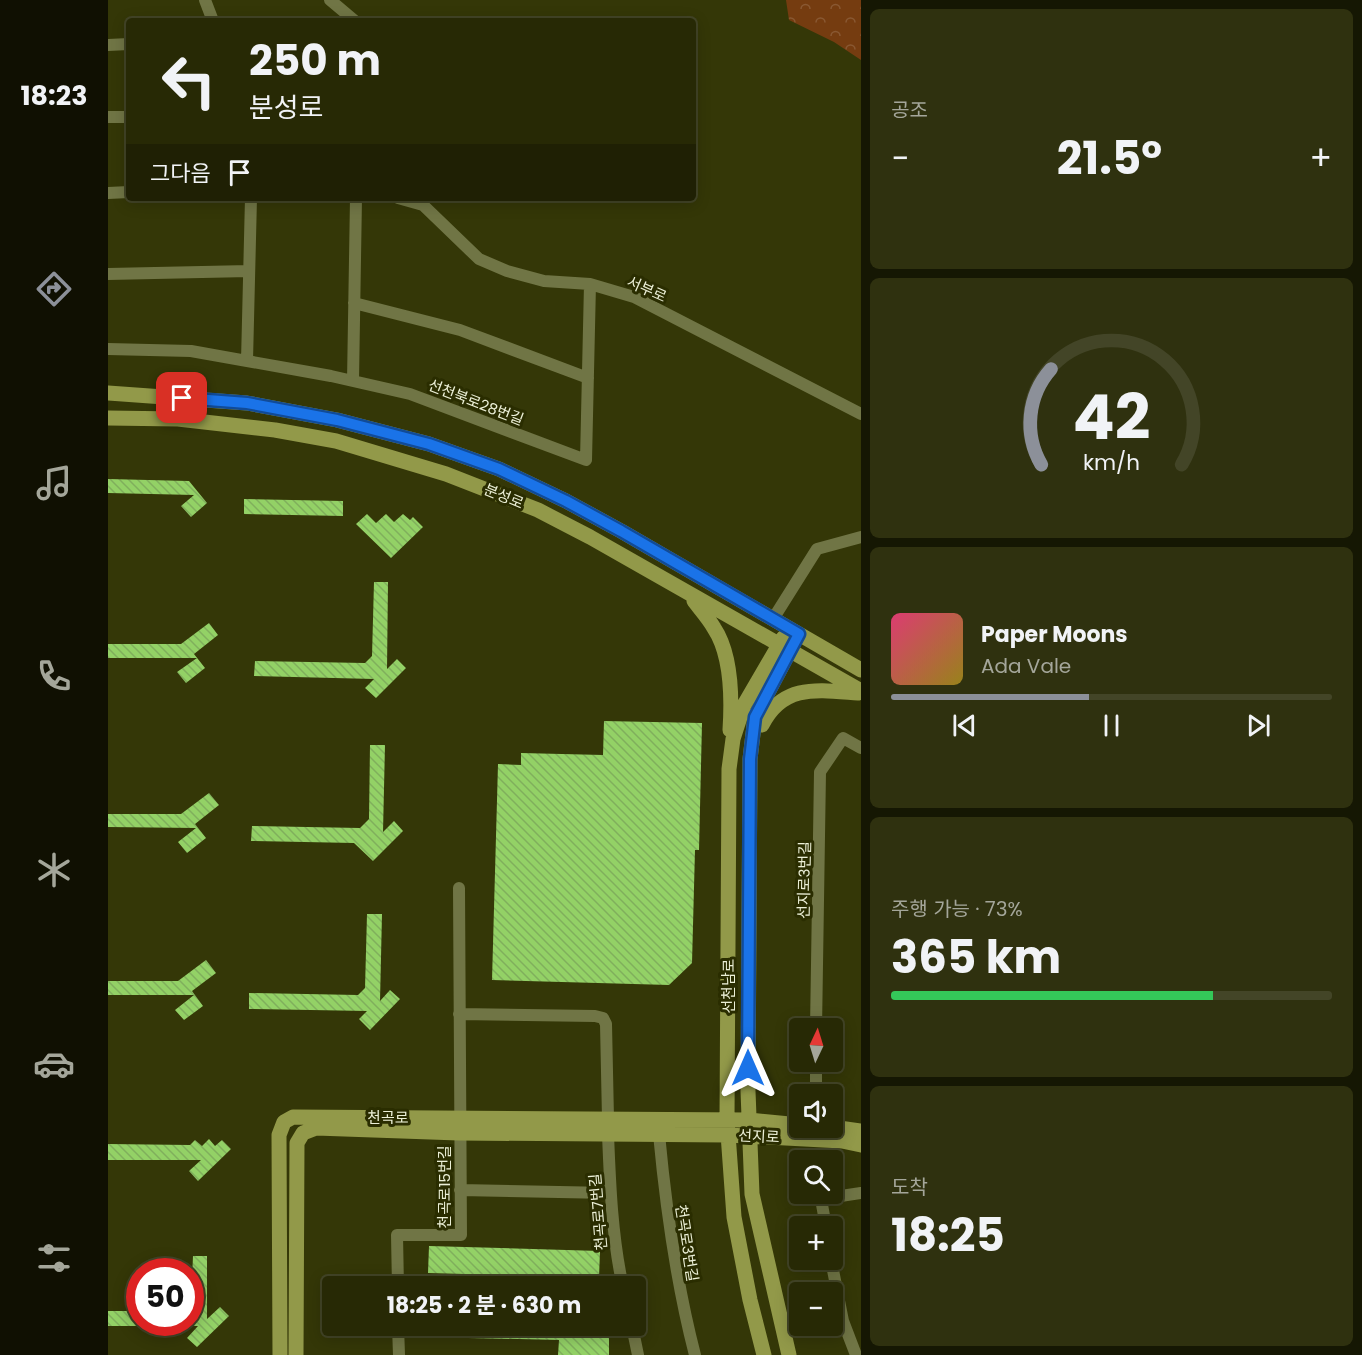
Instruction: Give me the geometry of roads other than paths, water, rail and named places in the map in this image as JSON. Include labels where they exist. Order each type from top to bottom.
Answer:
[{"type":"main road","name":"분성로","points":[[108,393],[247,403],[337,420],[429,444],[499,469],[566,501],[861,670]]},
{"type":"main road","name":"분성로","points":[[108,418],[178,418],[275,430],[336,441],[392,456],[496,492],[538,510],[590,537],[861,692]]},
{"type":"main road","points":[[689,594],[716,630],[725,655],[732,694],[729,769]]},
{"type":"main road","name":"선천남로","points":[[764,1355],[750,1300],[734,1217],[728,1128],[729,769],[733,739],[744,705],[794,631]]},
{"type":"main road","name":"선천남로","points":[[784,648],[755,717],[752,746],[750,783],[750,1128],[752,1194],[789,1355]]},
{"type":"main road","points":[[752,746],[770,710],[783,699],[803,691],[861,692]]},
{"type":"main road","name":"천곡로","points":[[280,1355],[279,1135],[284,1122],[293,1117],[459,1125]]},
{"type":"main road","name":"천곡로","points":[[296,1355],[297,1143],[303,1133],[316,1128],[459,1125],[728,1128]]},
{"type":"main road","name":"선지로","points":[[728,1128],[789,1126]]},
{"type":"main road","name":"천곡로","points":[[608,1127],[659,1134],[728,1128]]},
{"type":"main road","name":"선지로","points":[[750,1128],[861,1145]]},
{"type":"main road","points":[[843,1129],[861,1131]]},
{"type":"street","points":[[205,0],[212,18]]},
{"type":"street","points":[[330,0],[351,18]]},
{"type":"street","points":[[108,45],[126,44]]},
{"type":"street","points":[[108,117],[126,117]]},
{"type":"street","points":[[108,193],[126,192]]},
{"type":"street","points":[[247,361],[251,201]]},
{"type":"street","points":[[353,381],[356,201]]},
{"type":"street","name":"서부로","points":[[425,201],[479,259],[507,271],[544,281],[590,284],[634,297],[861,414]]},
{"type":"street","points":[[108,274],[249,272]]},
{"type":"street","points":[[354,303],[460,330],[588,378],[590,284]]},
{"type":"street","name":"선천북로28번길","points":[[108,348],[191,351],[410,394],[586,460],[588,378]]},
{"type":"street","points":[[772,619],[817,549],[861,537]]},
{"type":"street","name":"선지로3번길","points":[[816,1018],[820,772],[843,738],[861,748]]},
{"type":"street","name":"천곡로15번길","points":[[398,1276],[397,1235],[461,1235],[459,888]]},
{"type":"street","name":"천곡로7번길","points":[[459,1014],[603,1018],[606,1024],[610,1193],[621,1276]]},
{"type":"street","name":"천곡로3번길","points":[[659,1134],[667,1217],[682,1305],[695,1355]]},
{"type":"street","points":[[460,1190],[610,1193]]},
{"type":"street","points":[[824,1216],[821,1199],[861,1193]]},
{"type":"street","points":[[833,1270],[843,1321],[856,1355]]},
{"type":"street","points":[[398,1336],[399,1355]]},
{"type":"street","points":[[634,1336],[639,1355]]}]
